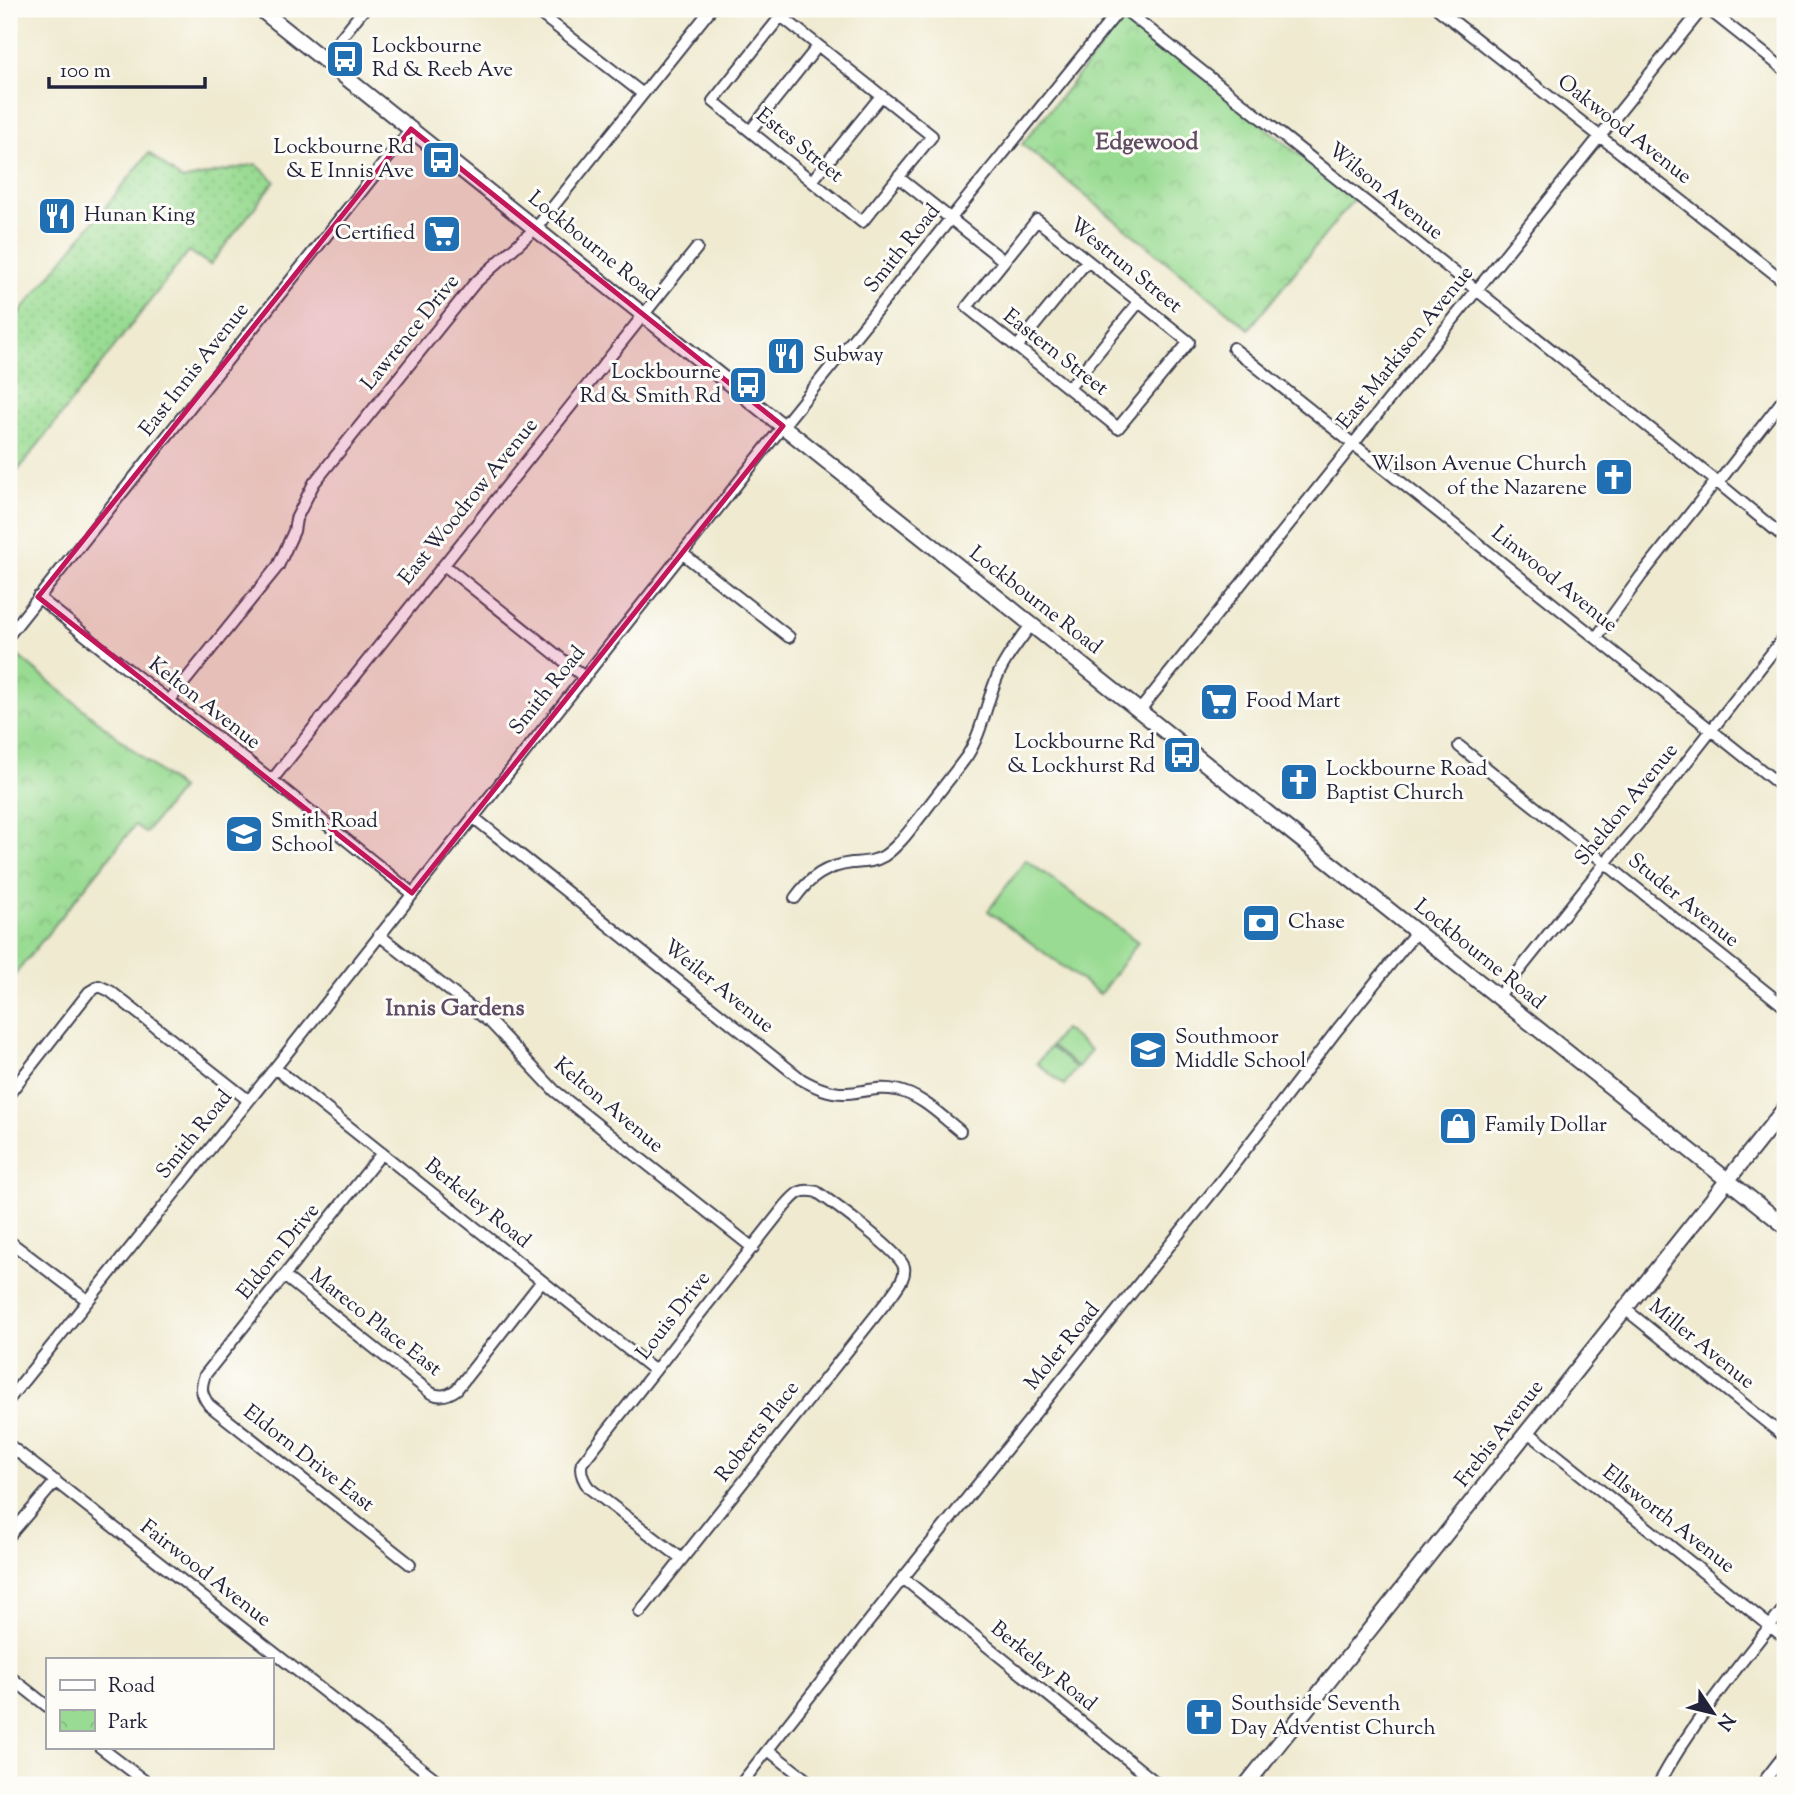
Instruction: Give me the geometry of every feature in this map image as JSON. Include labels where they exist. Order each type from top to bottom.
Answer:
[{"type":"main road","name":"Lockbourne Road","points":[[260,9],[1785,1226]]},
{"type":"main road","name":"Frebis Avenue","points":[[1246,1785],[1785,1108]]},
{"type":"street","points":[[324,59],[364,9]]},
{"type":"street","points":[[534,9],[643,94]]},
{"type":"street","name":"Lawrence Drive","points":[[169,701],[278,566],[296,519],[314,483],[474,284],[536,228],[711,9]]},
{"type":"street","name":"Smith Road","points":[[9,1399],[275,1068],[783,426],[1122,9]]},
{"type":"street","name":"Wilson Avenue","points":[[1122,9],[1785,538]]},
{"type":"street","name":"Oakwood Avenue","points":[[1438,9],[1785,282]]},
{"type":"street","name":"East Markison Avenue","points":[[1140,710],[1702,9]]},
{"type":"street","points":[[1708,9],[1785,69]]},
{"type":"street","name":"Estes Street","points":[[818,46],[781,16],[713,100],[862,222],[898,177]]},
{"type":"street","points":[[750,131],[818,46],[932,136],[898,177],[1004,261]]},
{"type":"street","points":[[812,181],[881,96]]},
{"type":"street","name":"East Innis Avenue","points":[[9,635],[411,129]]},
{"type":"street","name":"Westrun Street","points":[[1004,261],[1037,220],[1189,342],[1118,428]]},
{"type":"street","name":"East Woodrow Avenue","points":[[272,780],[697,248]]},
{"type":"street","name":"Eastern Street","points":[[1004,261],[967,307],[1118,428]]},
{"type":"street","points":[[1017,347],[1087,261]]},
{"type":"street","points":[[1069,388],[1139,302]]},
{"type":"street","name":"Linwood Avenue","points":[[1233,348],[1785,789]]},
{"type":"street","points":[[1596,638],[1641,576],[1785,397]]},
{"type":"street","points":[[683,554],[789,637]]},
{"type":"street","points":[[444,565],[584,677]]},
{"type":"street","name":"Kelton Avenue","points":[[38,597],[272,780],[412,894]]},
{"type":"street","points":[[795,898],[803,886],[820,872],[844,864],[877,859],[901,840],[967,756],[978,736],[994,683],[1008,656],[1031,625]]},
{"type":"street","name":"Sheldon Avenue","points":[[1498,997],[1785,636]]},
{"type":"street","name":"Studer Avenue","points":[[1459,746],[1785,1007]]},
{"type":"street","name":"Weiler Avenue","points":[[473,817],[801,1079],[831,1091],[847,1093],[881,1088],[903,1092],[924,1102],[960,1131]]},
{"type":"street","name":"Moler Road","points":[[740,1785],[1416,932]]},
{"type":"street","name":"Kelton Avenue","points":[[379,935],[492,1024],[555,1091],[753,1248]]},
{"type":"street","points":[[9,1094],[89,992],[99,986],[110,991],[248,1100]]},
{"type":"street","name":"Berkeley Road","points":[[275,1068],[655,1371]]},
{"type":"street","name":"Eldorn Drive","points":[[205,1375],[383,1153]]},
{"type":"street","name":"Louis Drive","points":[[682,1559],[589,1488],[581,1472],[582,1462],[795,1195],[806,1190],[817,1192],[901,1259],[904,1273]]},
{"type":"street","points":[[9,1241],[87,1300]]},
{"type":"street","name":"Roberts Place","points":[[640,1612],[891,1296],[904,1273]]},
{"type":"street","name":"Mareco Place East","points":[[284,1276],[437,1396],[451,1393],[457,1388],[542,1281]]},
{"type":"street","name":"Miller Avenue","points":[[1625,1309],[1785,1437]]},
{"type":"street","name":"Eldorn Drive East","points":[[205,1375],[201,1385],[202,1396],[209,1405],[410,1564]]},
{"type":"street","name":"Ellsworth Avenue","points":[[1528,1432],[1785,1638]]},
{"type":"street","name":"Fairwood Avenue","points":[[9,1445],[443,1785]]},
{"type":"street","points":[[9,1536],[55,1481]]},
{"type":"street","name":"Berkeley Road","points":[[903,1578],[1159,1785]]},
{"type":"street","points":[[1658,1785],[1703,1714],[1785,1607]]},
{"type":"street","points":[[9,1676],[46,1705]]},
{"type":"street","points":[[101,1748],[150,1785]]},
{"type":"street","points":[[768,1750],[813,1785]]},
{"type":"street","points":[[1761,1785],[1785,1754]]},
{"type":"highlighted area","points":[[411,129],[783,426],[412,893],[38,597]]},
{"type":"green space","points":[[1127,15],[1354,199],[1249,329],[1022,144]]},
{"type":"green space","points":[[149,153],[182,180],[256,164],[275,181],[210,265],[189,251],[9,482],[9,326]]},
{"type":"green space","points":[[13,652],[181,789],[145,833],[135,825],[9,982],[9,658]]},
{"type":"green space","points":[[1026,860],[1138,942],[1100,994],[988,911]]},
{"type":"green space","points":[[1064,1029],[1091,1050],[1078,1067],[1051,1046]]},
{"type":"green space","points":[[1050,1047],[1077,1068],[1064,1085],[1037,1063]]},
{"type":"place","name":"Lockbourne Rd & Reeb Ave","points":[[345,59]]},
{"type":"place","name":"Lockbourne Rd & E Innis Ave","points":[[441,160]]},
{"type":"place","name":"Hunan King","points":[[57,216]]},
{"type":"place","name":"Certified","points":[[442,234]]},
{"type":"place","name":"Subway","points":[[786,356]]},
{"type":"place","name":"Lockbourne Rd & Smith Rd","points":[[748,385]]},
{"type":"place","name":"Wilson Avenue Church of the Nazarene","points":[[1614,477]]},
{"type":"place","name":"Food Mart","points":[[1219,702]]},
{"type":"place","name":"Lockbourne Rd & Lockhurst Rd","points":[[1182,755]]},
{"type":"place","name":"Lockbourne Road Baptist Church","points":[[1299,782]]},
{"type":"place","name":"Smith Road School","points":[[244,834]]},
{"type":"place","name":"Chase","points":[[1261,923]]},
{"type":"place","name":"Southmoor Middle School","points":[[1148,1050]]},
{"type":"place","name":"Family Dollar","points":[[1458,1126]]},
{"type":"place","name":"Southside Seventh Day Adventist Church","points":[[1204,1717]]},
{"type":"district","name":"Edgewood","points":[[1147,143]]},
{"type":"district","name":"Innis Gardens","points":[[455,1009]]}]
